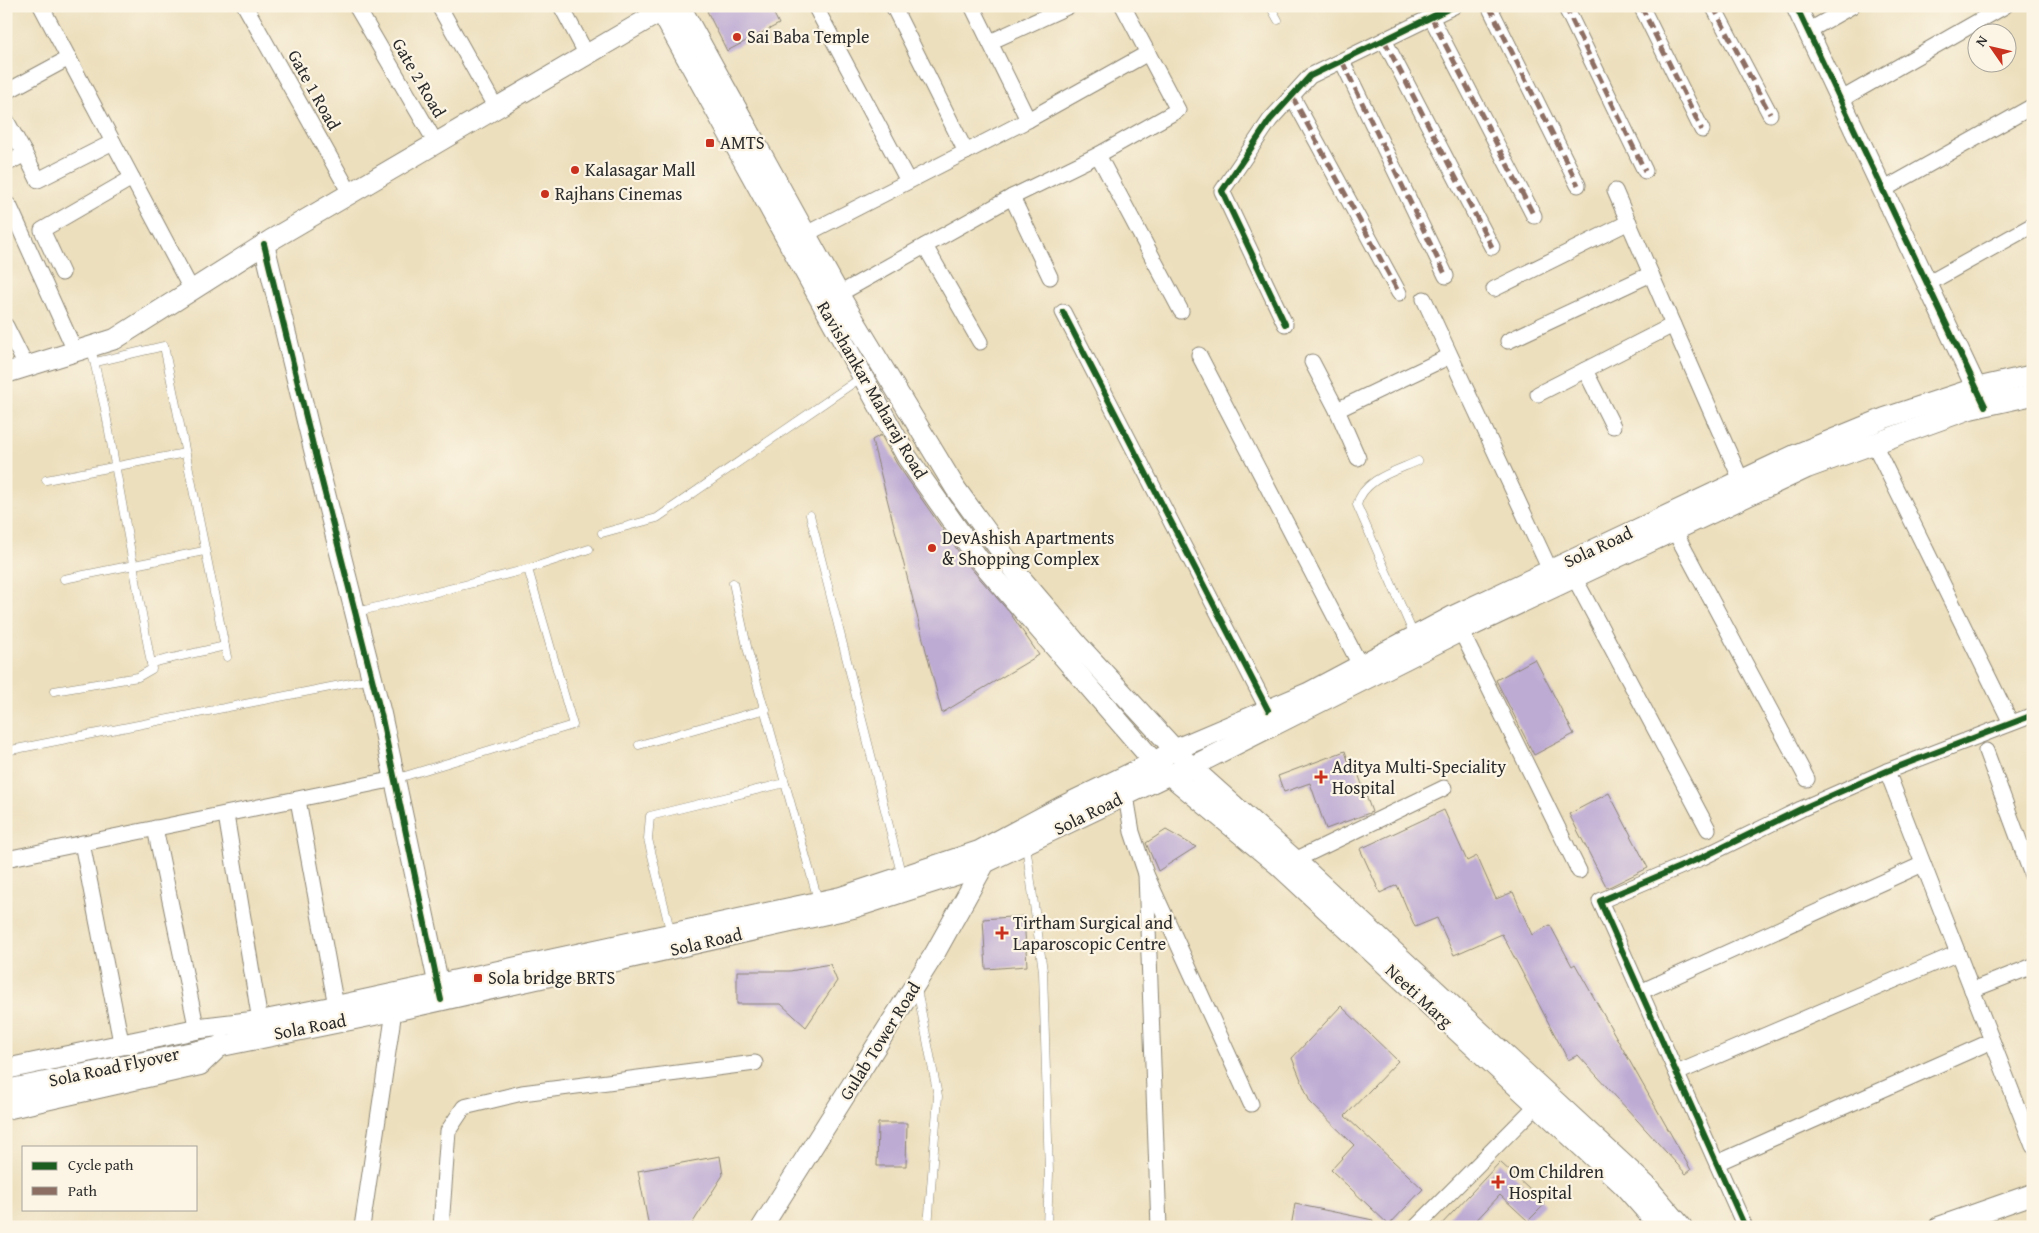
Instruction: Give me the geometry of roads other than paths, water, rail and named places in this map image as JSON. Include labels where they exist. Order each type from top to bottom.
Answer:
[{"type":"main road","points":[[1796,6],[1985,406]]},
{"type":"main road","points":[[6,373],[26,366],[88,354],[115,339],[264,244],[667,8]]},
{"type":"main road","name":"Ravishankar Maharaj Road","points":[[667,8],[806,234],[839,294],[956,489],[1019,576],[1078,645],[1191,767],[1295,860],[1646,1185],[1682,1227]]},
{"type":"main road","name":"Ravishankar Maharaj Road","points":[[667,8],[862,377],[907,457],[978,558],[1161,769]]},
{"type":"main road","points":[[264,244],[372,678],[440,992]]},
{"type":"main road","name":"Sola Road","points":[[222,1035],[394,1011],[440,992],[671,934],[841,897],[902,877],[973,861],[1026,845],[1126,796],[1161,769],[1176,749],[1308,692],[1414,636],[1741,480],[1795,455],[1885,418],[1976,388],[2033,375]]},
{"type":"main road","name":"Sola Road","points":[[222,1035],[260,1021],[336,1006],[440,992],[853,908],[973,861],[1061,807],[1161,769],[1191,767],[1461,631],[1806,468],[1970,409],[2031,398]]},
{"type":"main road","name":"Neeti Marg","points":[[1161,769],[1277,864],[1623,1184],[1660,1227]]},
{"type":"main road","points":[[747,1227],[924,946],[973,861]]},
{"type":"main road","name":"Gulab Tower Road","points":[[762,1227],[916,983],[973,861]]},
{"type":"main road","points":[[6,1061],[120,1037],[198,1025]]},
{"type":"main road","name":"Sola Road Flyover","points":[[6,1068],[198,1025],[222,1035]]},
{"type":"main road","points":[[6,1109],[200,1065],[222,1035]]},
{"type":"main road","name":"Sola Road Flyover","points":[[6,1090],[200,1049],[222,1035]]},
{"type":"main road","points":[[1939,1227],[2033,1194]]},
{"type":"street","points":[[41,6],[191,289]]},
{"type":"street","name":"Gate 1 Road","points":[[245,6],[350,193]]},
{"type":"street","name":"Gate 2 Road","points":[[356,6],[436,143]]},
{"type":"street","points":[[439,6],[496,108]]},
{"type":"street","points":[[561,6],[587,55]]},
{"type":"street","points":[[815,6],[908,181]]},
{"type":"street","points":[[893,6],[966,152]]},
{"type":"street","points":[[972,6],[1028,120]]},
{"type":"street","points":[[990,42],[1069,6]]},
{"type":"street","points":[[839,294],[1012,197],[1098,155],[1178,110],[1123,6]]},
{"type":"street","points":[[1285,324],[1222,191],[1270,120],[1310,76],[1454,6]]},
{"type":"street","points":[[1489,6],[1578,185]]},
{"type":"street","points":[[1565,6],[1645,171]]},
{"type":"street","points":[[1641,6],[1702,130]]},
{"type":"street","points":[[1713,6],[1770,114]]},
{"type":"street","points":[[1808,31],[1852,6]]},
{"type":"street","points":[[1840,100],[2005,6]]},
{"type":"street","points":[[1431,17],[1534,216]]},
{"type":"street","points":[[1384,40],[1492,247]]},
{"type":"street","points":[[806,234],[1028,120],[1148,53]]},
{"type":"street","points":[[6,92],[69,58]]},
{"type":"street","points":[[1342,61],[1446,276]]},
{"type":"street","points":[[1292,96],[1399,293]]},
{"type":"street","points":[[1883,190],[2033,106]]},
{"type":"street","points":[[6,120],[38,180],[113,142]]},
{"type":"street","points":[[6,164],[25,154]]},
{"type":"street","points":[[1098,155],[1181,311]]},
{"type":"street","points":[[62,273],[42,230],[132,178]]},
{"type":"street","points":[[1615,191],[1741,480]]},
{"type":"street","points":[[1012,197],[1050,277]]},
{"type":"street","points":[[6,204],[10,207],[88,354]]},
{"type":"street","points":[[1494,289],[1629,222]]},
{"type":"street","points":[[1927,284],[2033,225]]},
{"type":"street","points":[[925,246],[980,342]]},
{"type":"street","points":[[1508,341],[1651,274]]},
{"type":"street","points":[[1424,299],[1550,570]]},
{"type":"street","points":[[1063,312],[1268,710]]},
{"type":"street","points":[[1538,394],[1673,325]]},
{"type":"street","points":[[6,326],[26,366]]},
{"type":"street","points":[[1199,355],[1360,665]]},
{"type":"street","points":[[1337,410],[1450,356]]},
{"type":"street","points":[[1312,362],[1337,410],[1358,458]]},
{"type":"street","points":[[1585,370],[1613,426]]},
{"type":"street","points":[[1874,444],[2011,724]]},
{"type":"street","points":[[1674,530],[1807,779]]},
{"type":"street","points":[[1574,577],[1708,829]]},
{"type":"street","points":[[1461,631],[1578,871]]},
{"type":"street","points":[[1746,1227],[1600,901],[1703,857],[1801,809],[1887,771],[2033,715]]},
{"type":"street","points":[[1986,751],[2033,878]]},
{"type":"street","points":[[1887,771],[2033,1146]]},
{"type":"street","points":[[6,859],[395,779]]},
{"type":"street","points":[[1295,860],[1444,788]]},
{"type":"street","points":[[1126,796],[1132,832],[1146,874],[1251,1104]]},
{"type":"street","points":[[298,800],[336,1006]]},
{"type":"street","points":[[226,815],[260,1021]]},
{"type":"street","points":[[155,828],[198,1025]]},
{"type":"street","points":[[82,843],[120,1037]]},
{"type":"street","points":[[1640,992],[1923,864]]},
{"type":"street","points":[[1146,874],[1159,1227]]},
{"type":"street","points":[[1677,1074],[1958,953]]},
{"type":"street","points":[[1972,990],[2033,966]]},
{"type":"street","points":[[362,1227],[394,1011]]},
{"type":"street","points":[[1717,1163],[1992,1041]]},
{"type":"street","points":[[441,1227],[448,1131],[464,1107],[522,1093],[755,1063]]},
{"type":"street","points":[[1416,1227],[1537,1105]]},
{"type":"lane","points":[[1270,6],[1278,20]]},
{"type":"lane","points":[[54,691],[138,677],[152,669],[116,467],[88,354],[164,346],[227,657]]},
{"type":"lane","points":[[602,533],[657,518],[862,377]]},
{"type":"lane","points":[[46,480],[185,453]]},
{"type":"lane","points":[[1414,636],[1357,505],[1359,497],[1368,485],[1418,461]]},
{"type":"lane","points":[[810,515],[902,877]]},
{"type":"lane","points":[[355,612],[528,569],[589,549]]},
{"type":"lane","points":[[64,579],[204,551]]},
{"type":"lane","points":[[395,779],[573,725],[528,569]]},
{"type":"lane","points":[[733,583],[748,651],[766,709],[818,902]]},
{"type":"lane","points":[[151,663],[225,646]]},
{"type":"lane","points":[[6,751],[372,678]]},
{"type":"lane","points":[[639,745],[766,709]]},
{"type":"lane","points":[[671,934],[648,839],[650,816],[785,783]]},
{"type":"lane","points":[[1026,845],[1043,971],[1049,1172],[1047,1227]]},
{"type":"lane","points":[[916,983],[938,1096],[928,1227]]},
{"type":"place","name":"Sai Baba Temple","points":[[737,37]]},
{"type":"place","name":"AMTS","points":[[710,143]]},
{"type":"place","name":"Kalasagar Mall","points":[[575,170]]},
{"type":"place","name":"Rajhans Cinemas","points":[[545,194]]},
{"type":"place","name":"DevAshish Apartments & Shopping Complex","points":[[932,548]]},
{"type":"place","name":"Aditya Multi-Speciality Hospital","points":[[1321,777]]},
{"type":"place","name":"Tirtham Surgical and Laparoscopic Centre","points":[[1002,933]]},
{"type":"place","name":"Sola bridge BRTS","points":[[478,978]]},
{"type":"place","name":"Om Children Hospital","points":[[1498,1182]]}]
